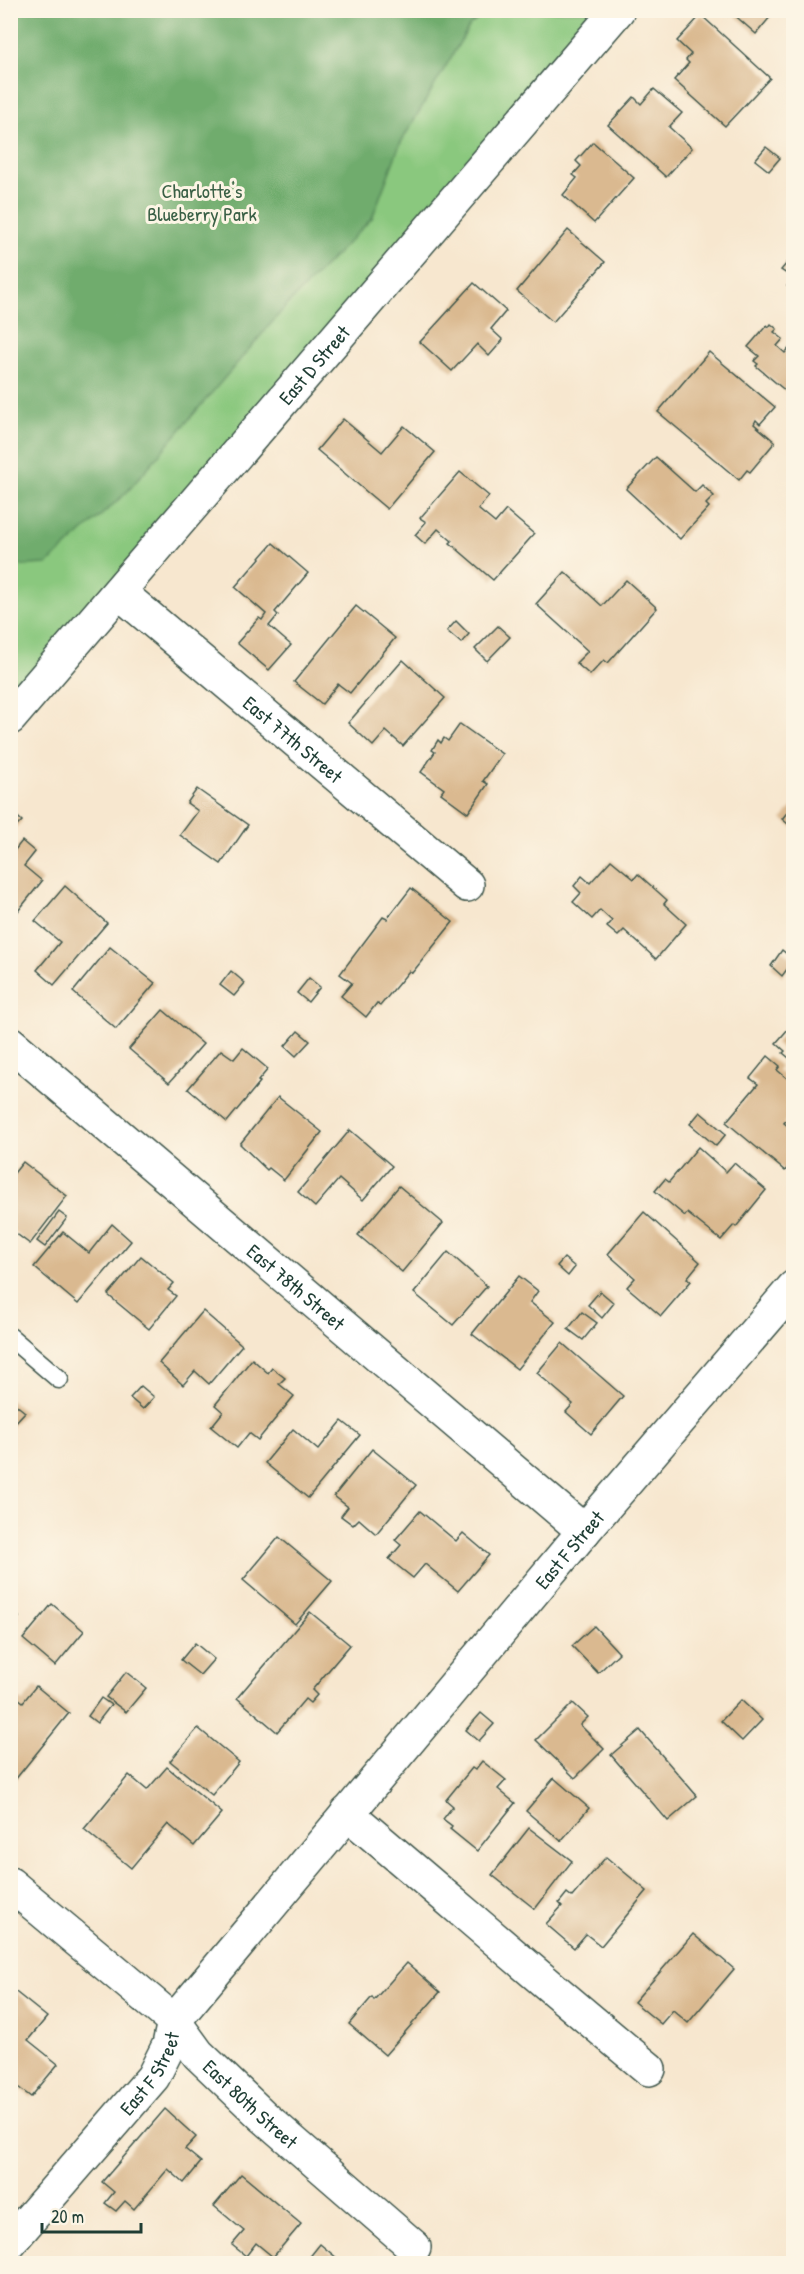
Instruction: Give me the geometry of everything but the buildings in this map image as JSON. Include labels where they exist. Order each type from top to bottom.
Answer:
[{"type":"street","name":"East D Street","points":[[10,718],[618,10]]},
{"type":"street","name":"East 77th Street","points":[[119,592],[467,885]]},
{"type":"street","name":"East 78th Street","points":[[10,1043],[584,1532]]},
{"type":"street","name":"East F Street","points":[[10,2242],[153,2077],[169,2045],[174,2021],[584,1532],[794,1287]]},
{"type":"street","points":[[347,1813],[556,1993],[649,2069]]},
{"type":"street","name":"East 80th Street","points":[[10,1884],[174,2021],[198,2054],[263,2116],[414,2247]]},
{"type":"lane","points":[[10,1337],[59,1379]]},
{"type":"green space","name":"Charlotte's Blueberry Park","points":[[11,10],[490,11],[470,25],[400,144],[372,218],[286,306],[127,492],[47,564],[11,566]]},
{"type":"green space","name":"Charlotte's Blueberry Park","points":[[11,11],[618,11],[11,718]]}]
